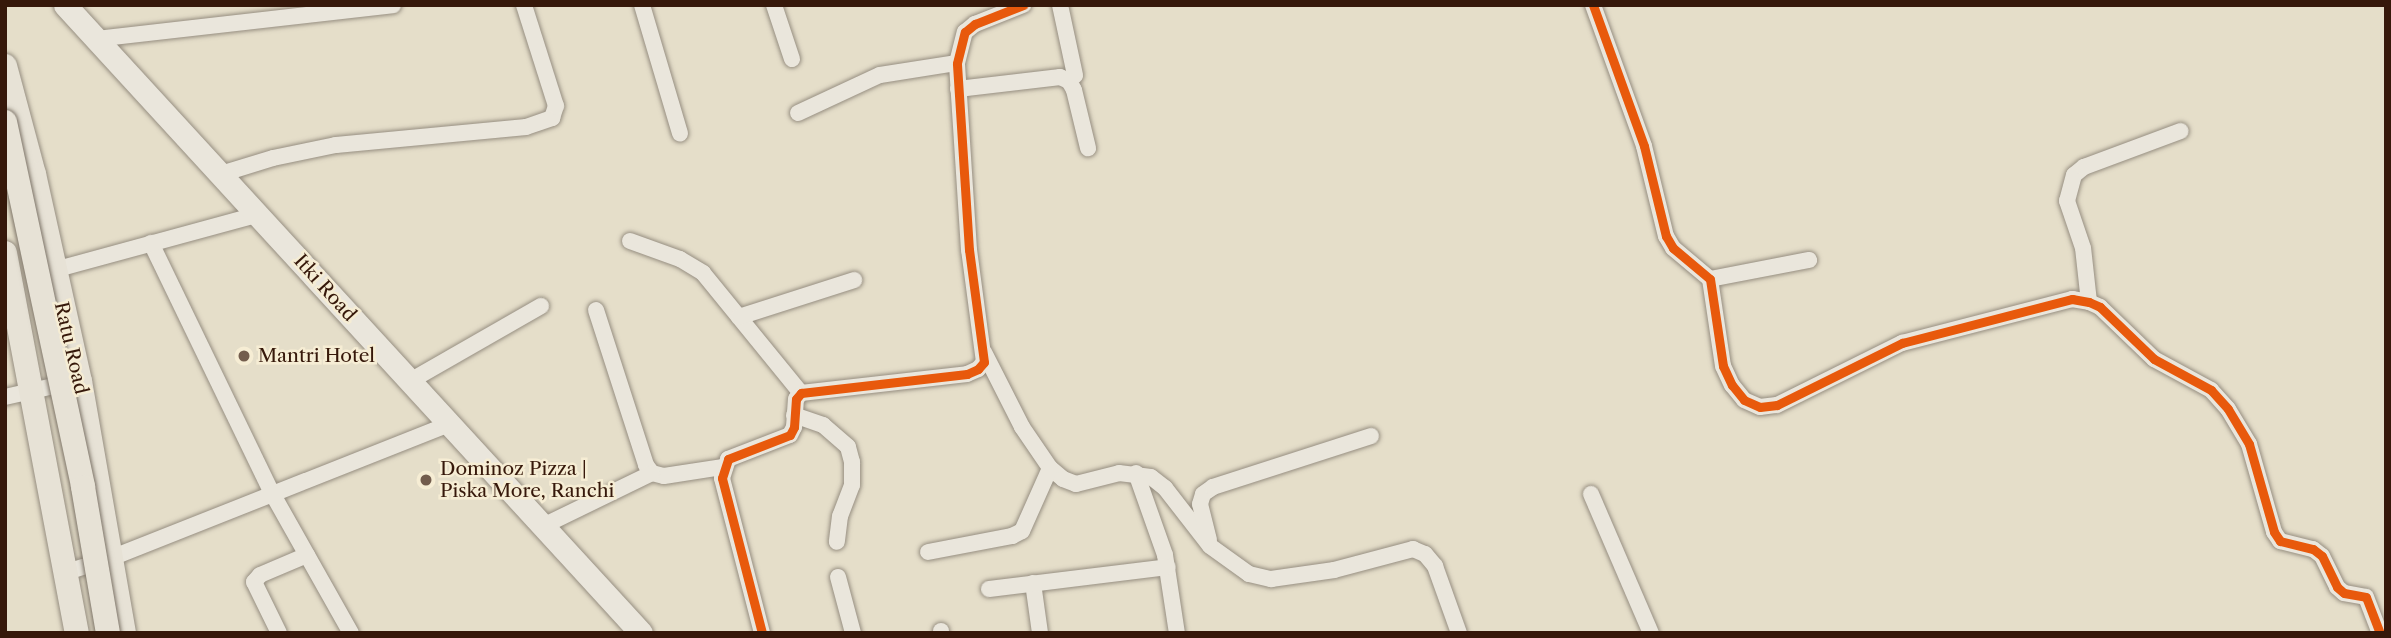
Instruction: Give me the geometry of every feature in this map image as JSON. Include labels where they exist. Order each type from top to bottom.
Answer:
[{"type":"main road","name":"Ratu Road","points":[[5,65],[34,174],[80,381],[124,633]]},
{"type":"main road","points":[[5,122],[83,487],[108,633]]},
{"type":"main road","points":[[5,196],[67,490],[91,633]]},
{"type":"main road","points":[[5,253],[33,389],[77,633]]},
{"type":"street","name":"Itki Road","points":[[65,5],[641,633]]},
{"type":"street","points":[[96,39],[393,5]]},
{"type":"street","points":[[220,174],[273,158],[336,145],[526,127],[552,118],[556,106],[524,5]]},
{"type":"street","points":[[642,5],[680,133]]},
{"type":"street","points":[[774,5],[792,59]]},
{"type":"street","points":[[762,633],[722,478],[723,467],[728,459],[784,440],[794,427],[796,399],[801,393],[967,374],[978,369],[984,362],[985,352],[969,250],[957,63],[965,32],[980,13],[1023,5]]},
{"type":"street","points":[[1060,5],[1076,75]]},
{"type":"street","points":[[1593,5],[1644,146],[1666,236],[1672,248],[1710,279],[1723,366],[1744,400],[1760,407],[1792,398],[1902,343],[2058,302],[2072,299],[2088,302],[2100,307],[2154,359],[2211,390],[2228,409],[2249,444],[2274,532],[2280,541],[2313,549],[2322,556],[2337,587],[2344,593],[2366,597],[2374,609],[2380,633]]},
{"type":"street","points":[[797,113],[880,75],[957,63]]},
{"type":"street","points":[[958,89],[1060,77],[1069,81],[1074,90],[1088,148]]},
{"type":"street","points":[[2088,302],[2083,248],[2067,201],[2074,175],[2084,167],[2181,131]]},
{"type":"street","points":[[5,180],[34,174]]},
{"type":"street","points":[[54,270],[257,215]]},
{"type":"street","points":[[629,241],[695,266],[801,393]]},
{"type":"street","points":[[151,243],[272,493],[351,633]]},
{"type":"street","points":[[1710,279],[1808,260]]},
{"type":"street","points":[[739,317],[854,280]]},
{"type":"street","points":[[410,381],[541,306]]},
{"type":"street","points":[[596,310],[646,465],[652,473],[664,476],[723,467]]},
{"type":"street","points":[[985,352],[1014,412],[1051,468],[1063,479],[1076,484],[1119,473],[1136,473],[1151,477],[1165,488],[1210,546],[1249,574],[1271,579],[1334,570],[1413,549],[1425,554],[1435,566],[1459,633]]},
{"type":"street","points":[[5,397],[80,381]]},
{"type":"street","points":[[794,415],[823,425],[848,447],[852,462],[852,485],[840,516],[837,542]]},
{"type":"street","points":[[67,572],[111,558],[450,424]]},
{"type":"street","points":[[1210,546],[1200,503],[1203,494],[1213,487],[1371,436]]},
{"type":"street","points":[[928,552],[1012,536],[1022,531],[1051,468]]},
{"type":"street","points":[[544,526],[652,473]]},
{"type":"street","points":[[1136,473],[1167,567],[1177,633]]},
{"type":"street","points":[[1591,494],[1651,633]]},
{"type":"street","points":[[279,633],[254,582],[260,575],[307,555]]},
{"type":"street","points":[[989,589],[1167,567]]},
{"type":"street","points":[[838,577],[853,633]]},
{"type":"street","points":[[1033,583],[1040,633]]},
{"type":"cycle path","points":[[762,633],[722,478],[728,459],[790,435],[794,427],[796,399],[801,393],[967,374],[978,369],[984,362],[969,250],[957,63],[965,32],[975,24],[1023,5]]},
{"type":"cycle path","points":[[1593,5],[1644,146],[1666,236],[1673,248],[1710,279],[1723,366],[1732,385],[1744,400],[1760,407],[1777,405],[1902,343],[2072,299],[2089,302],[2100,307],[2154,359],[2211,390],[2228,409],[2249,444],[2274,532],[2280,541],[2313,549],[2322,556],[2337,587],[2344,593],[2366,597],[2380,633]]},
{"type":"place","name":"Mantri Hotel","points":[[244,356]]},
{"type":"place","name":"Dominoz Pizza | Piska More, Ranchi","points":[[426,480]]}]
